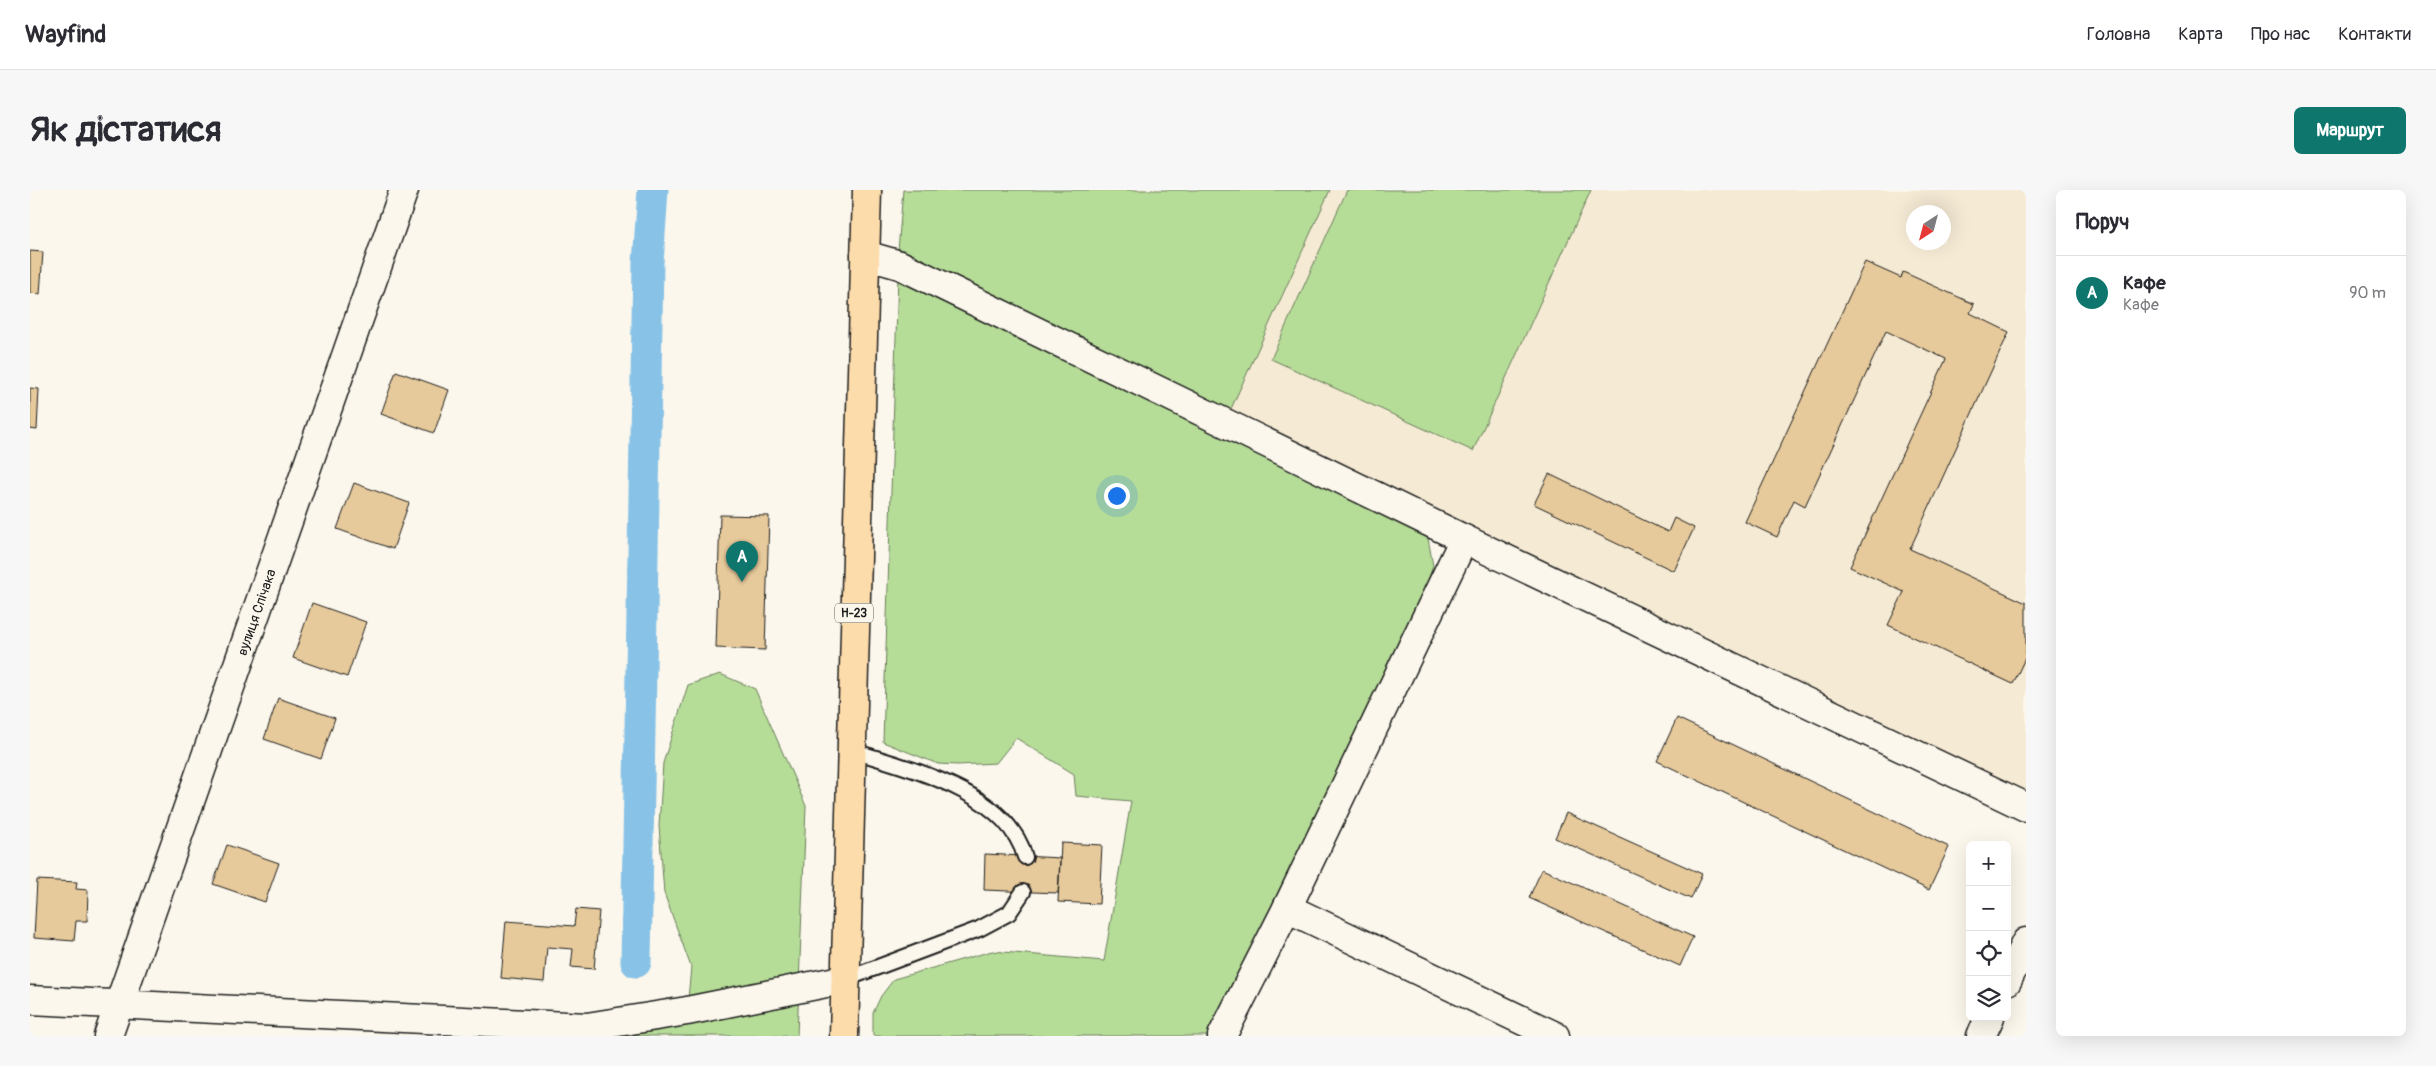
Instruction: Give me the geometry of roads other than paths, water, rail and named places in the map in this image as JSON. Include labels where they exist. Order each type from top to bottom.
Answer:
[{"type":"main road","name":"Н-23","points":[[844,1036],[850,750],[867,190]]},
{"type":"street","name":"вулиця Спічака","points":[[108,1036],[404,190]]},
{"type":"street","points":[[865,255],[900,265],[1464,539],[2026,807]]},
{"type":"street","points":[[1222,1036],[1287,908],[1464,539]]},
{"type":"street","points":[[1287,908],[1555,1036]]},
{"type":"street","points":[[2009,976],[2026,942]]},
{"type":"street","points":[[30,1000],[587,1032],[846,979]]},
{"type":"street","points":[[1981,1036],[1988,1021]]},
{"type":"lane","points":[[850,750],[914,770],[974,797],[1004,818],[1022,845],[1025,856]]},
{"type":"lane","points":[[846,979],[979,929],[1009,913],[1024,892]]},
{"type":"waterway","points":[[636,962],[648,263],[653,190]]},
{"type":"place","name":"Кафе","points":[[742,582]]}]
